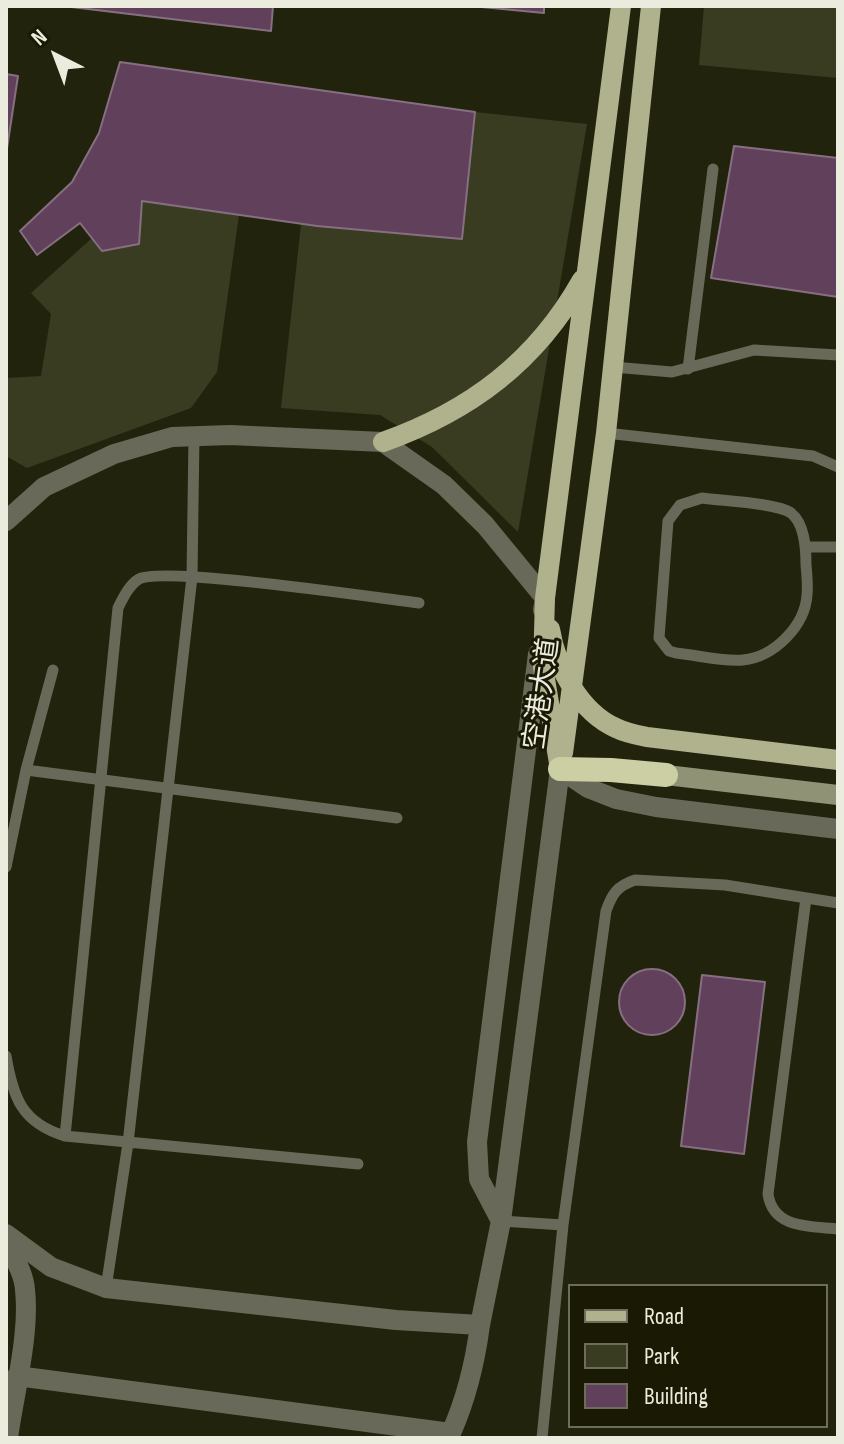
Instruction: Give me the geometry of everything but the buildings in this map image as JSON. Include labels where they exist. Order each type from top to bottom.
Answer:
[{"type":"highway","points":[[560,769],[666,775]]},
{"type":"main road","name":"空港大道","points":[[560,769],[543,667],[545,598],[621,6]]},
{"type":"main road","name":"空港大道","points":[[560,769],[606,433],[651,6]]},
{"type":"main road","points":[[383,442],[427,426],[468,402],[508,372],[545,337],[565,311],[587,270]]},
{"type":"main road","points":[[545,598],[551,636],[573,687],[598,718],[617,729],[647,737],[838,760]]},
{"type":"main road","points":[[666,775],[838,795]]},
{"type":"street","points":[[6,521],[44,487],[114,454],[172,437],[230,435],[383,442],[444,485],[485,525],[545,598],[477,1142],[479,1179],[501,1221]]},
{"type":"street","points":[[17,1376],[451,1435],[465,1401],[475,1363],[501,1221],[560,769],[588,788],[629,802],[838,829]]},
{"type":"street","points":[[6,1234],[51,1267],[106,1288],[396,1320],[480,1325]]},
{"type":"street","points":[[6,1245],[19,1267],[25,1288],[26,1316],[8,1438]]},
{"type":"lane","points":[[688,369],[713,169]]},
{"type":"lane","points":[[613,367],[672,372],[754,350],[838,355]]},
{"type":"lane","points":[[606,433],[813,456],[838,467]]},
{"type":"lane","points":[[106,1288],[128,1143],[192,577],[194,436]]},
{"type":"lane","points":[[702,498],[783,509],[796,518],[806,547],[808,596],[804,611],[789,635],[771,649],[743,660],[676,653],[663,645],[659,632],[668,521],[680,505],[702,498]]},
{"type":"lane","points":[[806,547],[838,547]]},
{"type":"lane","points":[[65,1136],[118,608],[123,596],[140,578],[154,576],[192,577],[419,603]]},
{"type":"lane","points":[[6,867],[26,770],[53,670]]},
{"type":"lane","points":[[26,770],[397,818]]},
{"type":"lane","points":[[542,1438],[563,1225],[606,911],[613,893],[623,884],[635,880],[725,885],[838,903]]},
{"type":"lane","points":[[806,898],[768,1194],[770,1206],[779,1217],[794,1225],[838,1229]]},
{"type":"lane","points":[[6,1056],[10,1082],[18,1102],[29,1118],[45,1130],[65,1136],[128,1143],[358,1164]]},
{"type":"lane","points":[[501,1221],[563,1225]]},
{"type":"green space","points":[[704,6],[838,6],[838,78],[699,65]]},
{"type":"green space","points":[[475,112],[587,124],[518,532],[432,447],[380,415],[281,408],[301,224],[462,239]]},
{"type":"green space","points":[[143,201],[239,215],[217,372],[191,408],[27,468],[6,456],[6,378],[41,376],[51,314],[31,293],[92,238],[102,251],[139,244]]}]
